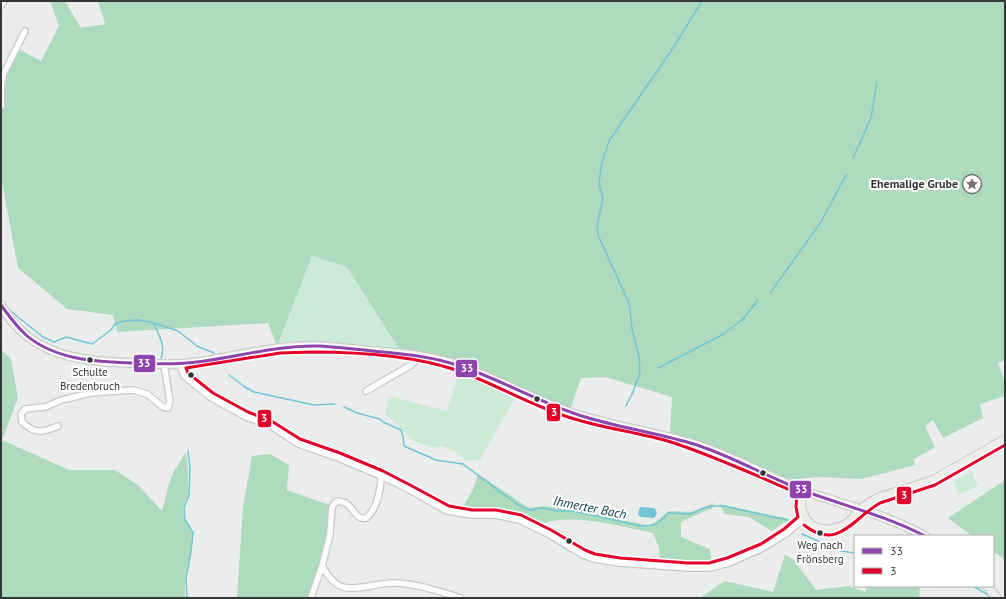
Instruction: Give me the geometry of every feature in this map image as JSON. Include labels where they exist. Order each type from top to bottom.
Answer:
[{"type":"main road","points":[[1,305],[14,323],[28,336],[49,349],[71,358],[102,362],[179,364],[206,361],[257,351],[302,346],[349,348],[409,354],[446,362],[473,371],[568,412],[671,437],[700,446],[803,490],[894,521],[923,535]]},
{"type":"main road","points":[[803,490],[801,506],[805,518],[815,527],[826,530],[836,529],[849,522],[863,508],[877,498],[933,480],[1005,439]]},
{"type":"main road","points":[[988,587],[997,598]]},
{"type":"street","points":[[1,5],[4,1]]},
{"type":"street","points":[[1,106],[3,75],[25,31]]},
{"type":"street","points":[[366,391],[411,365],[421,356]]},
{"type":"street","points":[[58,426],[44,432],[35,431],[22,422],[21,414],[25,409],[45,407],[83,394],[117,391],[140,391],[149,395],[164,408],[168,408],[170,401],[164,364]]},
{"type":"street","points":[[179,364],[182,374],[187,380],[204,393],[246,417],[271,426],[298,444],[338,458],[380,476],[410,490],[447,511],[472,516],[495,515],[511,518],[537,528],[588,557],[618,563],[694,569],[710,568],[741,558],[763,548],[787,534],[805,518]]},
{"type":"street","points":[[311,598],[322,566],[330,535],[333,505],[336,502],[344,502],[350,506],[358,517],[362,519],[366,518],[372,511],[378,497],[380,476]]},
{"type":"street","points":[[322,566],[335,582],[343,587],[399,583],[429,589],[460,598]]},
{"type":"green space","points":[[50,1],[65,1],[81,28],[105,24],[98,1],[1005,1],[1005,360],[998,363],[1005,382],[1005,396],[980,404],[983,418],[943,438],[933,420],[925,426],[935,447],[914,459],[915,465],[862,479],[819,477],[788,480],[670,434],[672,397],[605,377],[581,378],[570,410],[457,363],[399,349],[347,267],[312,256],[277,346],[268,323],[117,332],[113,315],[67,309],[18,268],[1,177],[1,107],[4,75],[19,49],[41,61],[59,26]]},
{"type":"green space","points":[[312,256],[347,267],[399,349],[277,346]]},
{"type":"green space","points":[[1,350],[11,359],[18,398],[2,440],[69,470],[115,470],[138,485],[162,511],[173,473],[186,452],[188,495],[183,509],[185,520],[192,532],[191,552],[185,577],[185,596],[197,598],[1,598]]},
{"type":"green space","points":[[460,369],[517,394],[480,460],[466,461],[458,453],[443,446],[432,448],[413,440],[385,414],[389,396],[447,411]]},
{"type":"green space","points":[[270,454],[289,465],[287,490],[329,505],[327,530],[322,553],[307,598],[237,598],[243,507],[252,456]]},
{"type":"green space","points":[[972,472],[978,486],[959,495],[953,481]]},
{"type":"green space","points":[[478,474],[529,508],[543,506],[572,509],[647,525],[654,523],[669,511],[692,512],[714,503],[712,509],[681,522],[681,537],[710,549],[711,561],[660,563],[659,547],[653,533],[612,524],[582,520],[567,520],[542,524],[513,513],[492,509],[461,510],[473,490]]},
{"type":"green space","points":[[1005,480],[1005,560],[994,552],[994,535],[971,535],[948,518]]},
{"type":"green space","points":[[719,504],[790,519],[772,531],[749,517],[725,514]]},
{"type":"green space","points":[[785,555],[793,559],[816,590],[848,586],[865,592],[867,587],[920,587],[919,598],[700,598],[725,581],[773,592]]},
{"type":"water","points":[[640,507],[654,508],[657,513],[654,518],[641,517],[638,515]]},
{"type":"waterway","points":[[626,406],[640,373],[639,357],[632,329],[629,303],[598,235],[597,225],[603,199],[599,184],[601,166],[609,141],[671,51],[702,1]]},
{"type":"waterway","points":[[853,158],[871,118],[877,82]]},
{"type":"waterway","points":[[770,293],[821,222],[846,175]]},
{"type":"waterway","points":[[658,368],[722,335],[742,320],[758,300]]},
{"type":"waterway","name":"Ihmerter Bach","points":[[8,309],[43,337],[54,342],[66,337],[92,344],[111,330],[115,324],[124,321],[139,320],[178,331],[197,346],[214,353]]},
{"type":"waterway","points":[[154,324],[162,345],[163,350],[161,358]]},
{"type":"waterway","name":"Ihmerter Bach","points":[[229,375],[254,392],[314,405],[335,404]]},
{"type":"waterway","name":"Ihmerter Bach","points":[[344,407],[357,413],[380,419],[383,422],[401,430],[404,446],[436,460],[463,464],[518,505],[530,510],[544,508],[557,511],[573,511],[641,526],[656,524],[668,513],[691,514],[712,506],[724,506],[787,520]]},
{"type":"waterway","points":[[187,598],[186,578],[193,532],[185,520],[184,508],[189,495],[190,468],[188,451]]},
{"type":"waterway","name":"Ihmerter Bach","points":[[802,534],[841,551],[854,553]]},
{"type":"waterway","name":"Ihmerter Bach","points":[[975,587],[990,596]]},
{"type":"transit line","name":"33","points":[[1,305],[19,328],[37,343],[63,355],[105,362],[181,364],[273,349],[303,346],[346,348],[406,354],[439,360],[491,378],[566,411],[611,424],[683,441],[711,450],[781,481],[883,518],[923,535]]},
{"type":"transit line","name":"3","points":[[312,352],[385,356],[440,365],[470,375],[539,406],[568,417],[645,435],[687,447],[797,493],[796,507],[798,517],[784,529],[761,544],[727,558],[709,563],[620,558],[595,554],[521,515],[496,510],[472,510],[449,506],[383,471],[340,453],[300,439],[273,422],[248,412],[213,393],[188,373],[186,368],[280,353],[312,352]]},
{"type":"transit line","name":"3","points":[[804,525],[816,532],[826,535],[836,534],[845,530],[870,509],[880,503],[935,485],[1005,445]]},
{"type":"place","name":"Ehemalige Grube","points":[[972,184]]},
{"type":"place","name":"Schulte Bredenbruch","points":[[90,360]]},
{"type":"place","name":"Weg nach Frönsberg","points":[[820,533]]}]
